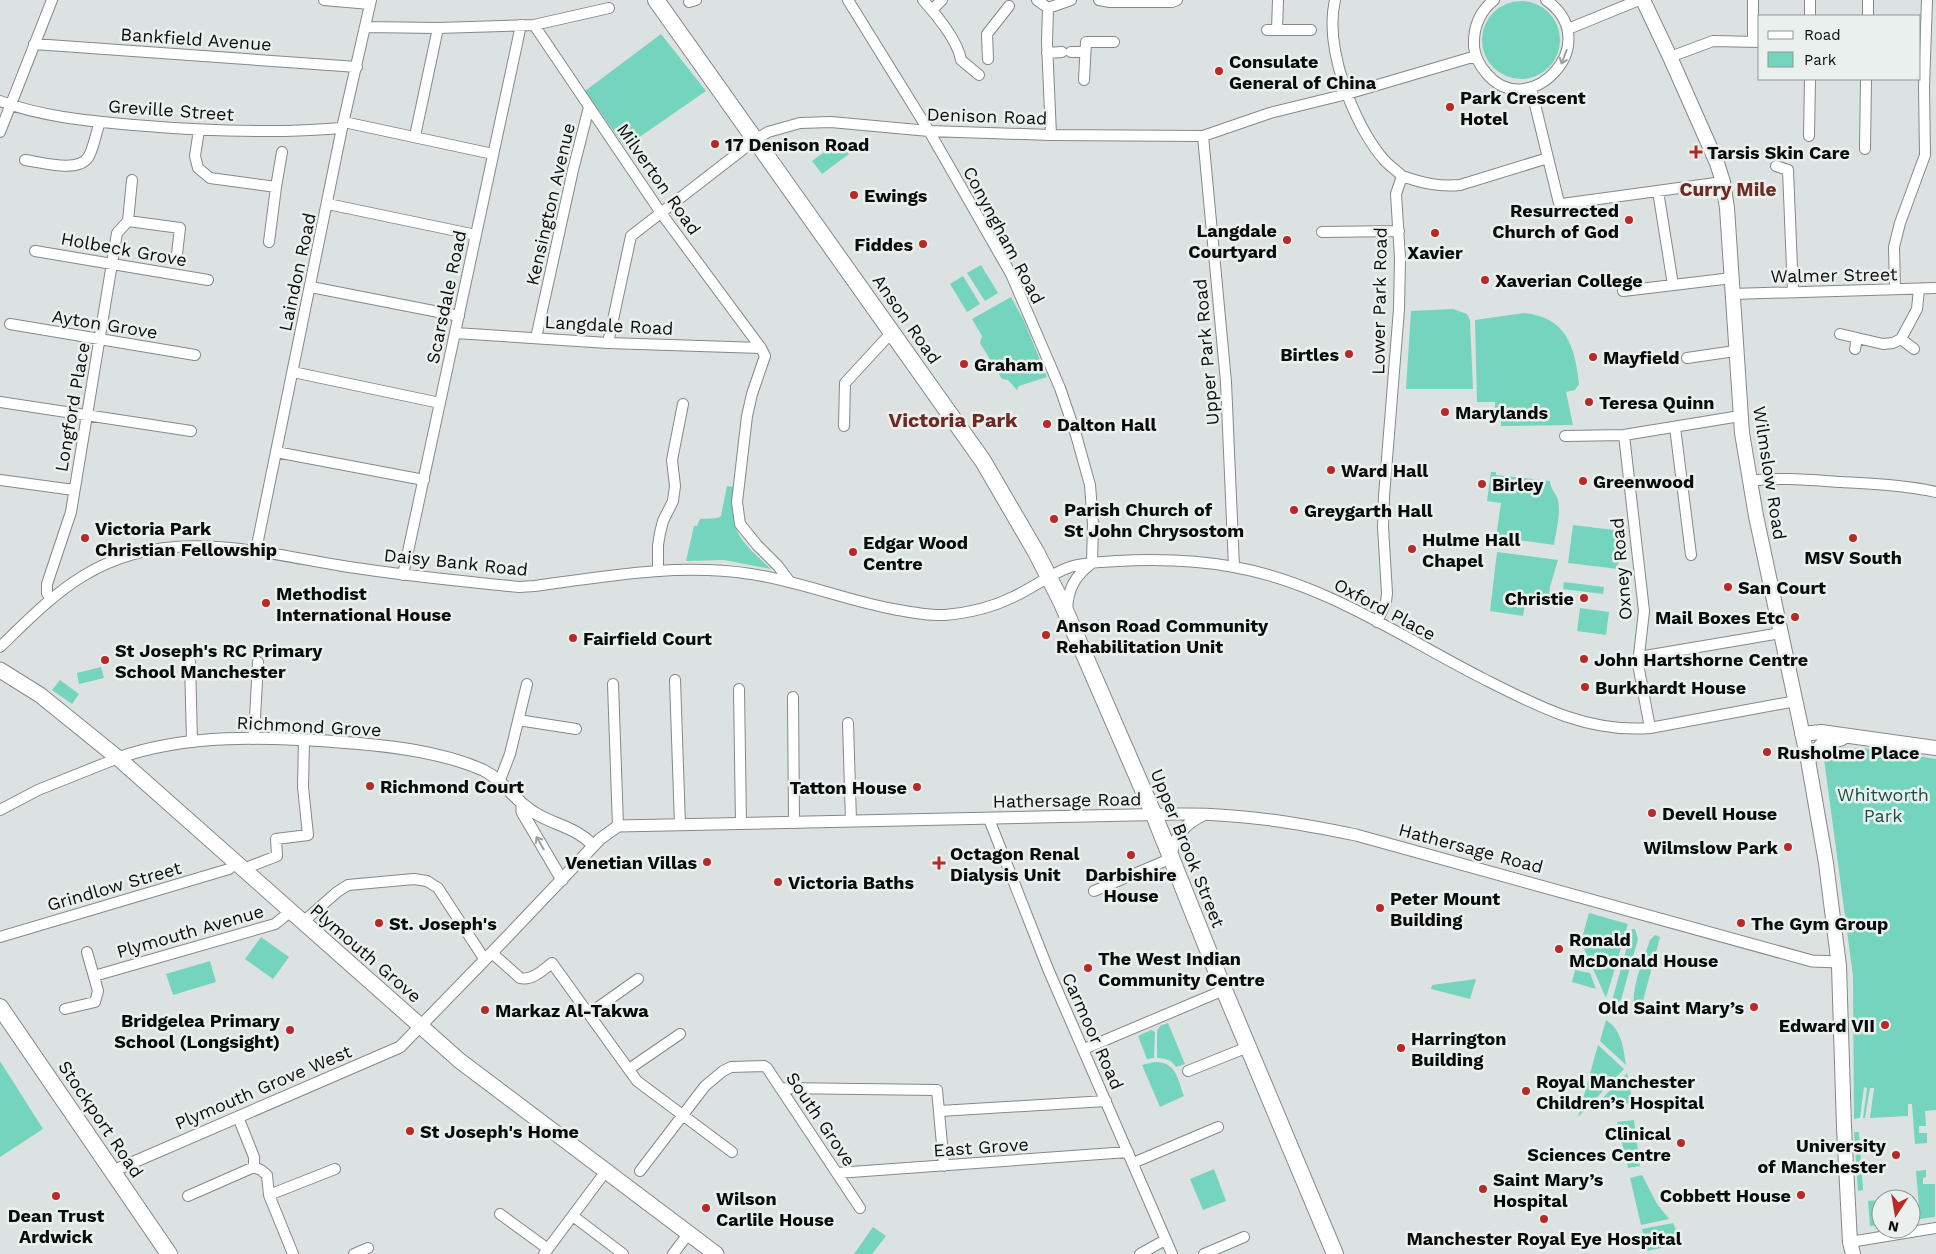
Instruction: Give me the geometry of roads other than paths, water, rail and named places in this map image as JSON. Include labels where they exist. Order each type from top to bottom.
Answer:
[{"type":"highway","name":"Anson Road","points":[[656,0],[983,461],[1049,577],[1093,679]]},
{"type":"highway","name":"Upper Brook Street","points":[[1093,679],[1171,856],[1224,990],[1335,1254]]},
{"type":"highway","name":"Stockport Road","points":[[0,1007],[169,1254]]},
{"type":"main road","name":"Wilmslow Road","points":[[1643,0],[1717,163],[1723,182],[1727,208],[1740,416],[1749,481],[1808,760],[1826,863],[1841,986],[1844,1127],[1852,1248]]},
{"type":"main road","name":"Plymouth Grove","points":[[0,670],[40,695],[118,758],[460,1061],[716,1254]]},
{"type":"main road","points":[[1802,734],[1821,732],[1936,748]]},
{"type":"main road","points":[[1808,760],[1828,741],[1848,736]]},
{"type":"street","points":[[0,132],[52,0]]},
{"type":"street","points":[[324,0],[370,2]]},
{"type":"street","name":"Conyngham Road","points":[[848,0],[929,131],[1011,274],[1060,388],[1076,435],[1090,485],[1092,563]]},
{"type":"street","points":[[923,0],[959,50],[961,60],[979,74]]},
{"type":"street","points":[[932,10],[942,0]]},
{"type":"street","points":[[1037,0],[1048,8]]},
{"type":"street","points":[[1048,8],[1071,0]]},
{"type":"street","points":[[1098,0],[1110,2],[1172,2],[1176,0]]},
{"type":"street","points":[[1278,0],[1272,30],[1311,30]]},
{"type":"street","points":[[1335,0],[1333,16],[1334,49],[1347,94],[1371,141],[1385,160],[1402,176],[1422,183],[1446,186],[1460,185],[1548,158]]},
{"type":"street","points":[[1494,0],[1487,6],[1476,24],[1473,36],[1476,56],[1481,67],[1490,77],[1508,88],[1520,89],[1531,88],[1556,73],[1564,62],[1568,29],[1556,9],[1546,0]]},
{"type":"street","points":[[1568,29],[1639,0]]},
{"type":"street","points":[[1670,57],[1713,41],[1756,42],[1753,0]]},
{"type":"street","points":[[1810,0],[1810,15]]},
{"type":"street","points":[[1868,0],[1868,15]]},
{"type":"street","points":[[1895,290],[1894,247],[1900,223],[1925,155],[1922,46],[1927,0]]},
{"type":"street","name":"Laindon Road","points":[[256,550],[370,2]]},
{"type":"street","points":[[988,59],[986,34],[1008,6]]},
{"type":"street","points":[[365,26],[438,28],[534,25],[610,8]]},
{"type":"street","points":[[1048,8],[1047,53],[1051,135]]},
{"type":"street","name":"Scarsdale Road","points":[[403,574],[521,25]]},
{"type":"street","name":"Milverton Road","points":[[534,25],[661,214],[761,348]]},
{"type":"street","points":[[415,136],[438,28]]},
{"type":"street","points":[[1084,80],[1086,42],[1114,42]]},
{"type":"street","name":"Bankfield Avenue","points":[[34,44],[356,67]]},
{"type":"street","points":[[1047,53],[1085,52]]},
{"type":"street","name":"Denison Road","points":[[608,342],[631,236],[768,132],[800,123],[831,122],[929,131],[1051,135],[1203,136],[1270,113],[1347,94],[1476,56]]},
{"type":"street","points":[[1808,136],[1810,80]]},
{"type":"street","points":[[1865,149],[1866,80]]},
{"type":"street","points":[[1531,88],[1558,200],[1562,204],[1723,182]]},
{"type":"street","name":"Greville Street","points":[[0,101],[64,117],[100,122],[199,130],[297,132],[343,125],[415,136],[493,154]]},
{"type":"street","name":"Kensington Avenue","points":[[536,338],[573,170],[589,107]]},
{"type":"street","points":[[25,160],[43,166],[78,165],[88,158],[100,122]]},
{"type":"street","points":[[199,130],[195,156],[198,168],[210,178],[276,187]]},
{"type":"street","name":"Upper Park Road","points":[[1203,136],[1226,382],[1234,567]]},
{"type":"street","points":[[269,242],[282,152]]},
{"type":"street","points":[[1776,166],[1788,170],[1793,292]]},
{"type":"street","name":"Lower Park Road","points":[[1377,622],[1386,602],[1387,593],[1383,527],[1384,496],[1399,309],[1399,231],[1396,194],[1402,176]]},
{"type":"street","name":"Longford Place","points":[[50,600],[47,593],[47,584],[69,521],[117,234],[128,221],[132,180]]},
{"type":"street","points":[[1658,191],[1673,285]]},
{"type":"street","points":[[328,204],[476,235]]},
{"type":"street","points":[[128,221],[181,224],[177,254]]},
{"type":"street","points":[[1322,232],[1399,231]]},
{"type":"street","name":"Holbeck Grove","points":[[35,251],[208,280]]},
{"type":"street","points":[[1623,291],[1732,278]]},
{"type":"street","points":[[311,287],[458,316]]},
{"type":"street","name":"Walmer Street","points":[[1732,294],[1936,288]]},
{"type":"street","points":[[1840,334],[1856,344],[1883,344],[1901,339],[1917,310],[1919,289]]},
{"type":"street","name":"Ayton Grove","points":[[10,324],[195,355]]},
{"type":"street","points":[[844,426],[845,383],[892,332]]},
{"type":"street","name":"Langdale Road","points":[[455,333],[761,348]]},
{"type":"street","points":[[1901,339],[1914,349]]},
{"type":"street","points":[[761,348],[765,356],[752,394],[747,416],[737,502],[740,524],[756,545],[778,566],[790,582]]},
{"type":"street","points":[[1687,358],[1735,351]]},
{"type":"street","points":[[293,372],[440,403]]},
{"type":"street","points":[[0,402],[191,431]]},
{"type":"street","points":[[658,570],[660,533],[663,521],[673,501],[675,486],[672,460],[683,404]]},
{"type":"street","points":[[1565,436],[1624,435],[1740,416]]},
{"type":"street","points":[[1675,427],[1690,555]]},
{"type":"street","name":"Oxney Road","points":[[1624,435],[1644,611],[1638,664],[1650,728]]},
{"type":"street","points":[[276,452],[424,480]]},
{"type":"street","points":[[1749,481],[1774,478],[1848,482],[1911,486],[1936,492]]},
{"type":"street","points":[[0,480],[74,490]]},
{"type":"street","name":"Daisy Bank Road","points":[[0,647],[50,600],[84,575],[130,555],[170,546],[215,545],[403,574],[519,586],[535,586],[658,570],[707,570],[752,574],[790,582],[880,607],[907,612],[943,615],[975,610],[1012,598],[1049,577]]},
{"type":"street","name":"Oxford Place","points":[[1049,577],[1073,566],[1092,563],[1166,561],[1234,567],[1296,584],[1323,594],[1485,679],[1553,712],[1610,728],[1630,730],[1650,728]]},
{"type":"street","points":[[1066,615],[1067,598],[1073,582],[1079,573],[1092,563]]},
{"type":"street","points":[[1639,657],[1781,633]]},
{"type":"street","points":[[190,662],[192,742]]},
{"type":"street","points":[[254,737],[258,662]]},
{"type":"street","points":[[675,680],[680,825]]},
{"type":"street","points":[[500,780],[510,754],[527,684]]},
{"type":"street","points":[[421,1026],[562,880],[593,845],[618,826],[613,684]]},
{"type":"street","points":[[739,689],[741,824]]},
{"type":"street","points":[[793,697],[794,822]]},
{"type":"street","points":[[1650,728],[1796,701]]},
{"type":"street","points":[[518,720],[576,729]]},
{"type":"street","points":[[848,723],[851,822]]},
{"type":"street","name":"Richmond Grove","points":[[0,809],[38,790],[134,752],[192,742],[254,737],[304,739],[376,745],[418,752],[469,764],[500,780],[522,805],[583,835],[593,845]]},
{"type":"street","name":"Grindlow Street","points":[[0,937],[277,856],[276,839],[308,835],[303,787],[304,739]]},
{"type":"street","name":"Richmond Grove","points":[[522,805],[522,812],[562,880]]},
{"type":"street","points":[[1094,891],[1171,856],[1174,842],[1178,835],[1192,820],[1205,814]]},
{"type":"street","name":"Hathersage Road","points":[[618,826],[1205,814],[1280,821],[1313,825],[1356,835],[1812,961],[1838,962]]},
{"type":"street","name":"Carmoor Road","points":[[989,818],[1048,969],[1172,1254]]},
{"type":"street","points":[[303,922],[337,892],[348,885],[414,879],[427,881],[438,888],[488,956],[520,978],[525,980],[533,977],[552,963],[590,1013],[637,1081],[732,1152]]},
{"type":"street","name":"Plymouth Avenue","points":[[94,976],[275,924],[291,911]]},
{"type":"street","points":[[65,1009],[95,1002],[98,991],[87,952]]},
{"type":"street","points":[[590,1013],[638,979]]},
{"type":"street","points":[[1084,1049],[1224,990]]},
{"type":"street","name":"Plymouth Grove West","points":[[113,1171],[400,1046],[421,1026]]},
{"type":"street","points":[[629,1069],[680,1034]]},
{"type":"street","points":[[1188,1070],[1248,1047]]},
{"type":"street","name":"South Grove","points":[[683,1115],[705,1086],[723,1071],[731,1067],[764,1066],[860,1208]]},
{"type":"street","points":[[780,1088],[937,1090],[944,1166]]},
{"type":"street","points":[[940,1112],[1106,1102]]},
{"type":"street","points":[[640,1171],[683,1115]]},
{"type":"street","points":[[238,1117],[254,1157],[254,1167]]},
{"type":"street","points":[[1132,1163],[1218,1127]]},
{"type":"street","name":"East Grove","points":[[837,1173],[1128,1152]]},
{"type":"street","points":[[188,1196],[254,1167],[261,1170],[267,1175],[269,1195],[293,1254]]},
{"type":"street","points":[[269,1195],[335,1169]]},
{"type":"street","points":[[500,1214],[546,1252],[606,1171]]},
{"type":"street","points":[[573,1216],[624,1254]]},
{"type":"street","points":[[1852,1248],[1936,1228]]},
{"type":"street","points":[[673,1254],[689,1234]]},
{"type":"street","points":[[1204,1254],[1244,1237]]},
{"type":"street","points":[[1140,1254],[1165,1240]]},
{"type":"street","points":[[354,1254],[368,1248]]},
{"type":"place","name":"Consulate General of China","points":[[1219,71]]},
{"type":"place","name":"Park Crescent Hotel","points":[[1450,107]]},
{"type":"place","name":"17 Denison Road","points":[[715,144]]},
{"type":"place","name":"Tarsis Skin Care","points":[[1696,152]]},
{"type":"place","name":"Ewings","points":[[854,195]]},
{"type":"place","name":"Resurrected Church of God","points":[[1629,220]]},
{"type":"place","name":"Xavier","points":[[1435,233]]},
{"type":"place","name":"Langdale Courtyard","points":[[1287,240]]},
{"type":"place","name":"Fiddes","points":[[923,244]]},
{"type":"place","name":"Xaverian College","points":[[1485,280]]},
{"type":"place","name":"Birtles","points":[[1349,354]]},
{"type":"place","name":"Mayfield","points":[[1593,357]]},
{"type":"place","name":"Graham","points":[[964,364]]},
{"type":"place","name":"Teresa Quinn","points":[[1589,402]]},
{"type":"place","name":"Marylands","points":[[1445,412]]},
{"type":"place","name":"Dalton Hall","points":[[1047,424]]},
{"type":"place","name":"Ward Hall","points":[[1331,470]]},
{"type":"place","name":"Greenwood","points":[[1583,481]]},
{"type":"place","name":"Birley","points":[[1482,484]]},
{"type":"place","name":"Greygarth Hall","points":[[1294,510]]},
{"type":"place","name":"Parish Church of St John Chrysostom","points":[[1054,519]]},
{"type":"place","name":"Victoria Park Christian Fellowship","points":[[85,538]]},
{"type":"place","name":"MSV South","points":[[1853,538]]},
{"type":"place","name":"Hulme Hall Chapel","points":[[1412,549]]},
{"type":"place","name":"Edgar Wood Centre","points":[[853,552]]},
{"type":"place","name":"San Court","points":[[1728,587]]},
{"type":"place","name":"Christie","points":[[1584,598]]},
{"type":"place","name":"Methodist International House","points":[[266,603]]},
{"type":"place","name":"Mail Boxes Etc","points":[[1795,617]]},
{"type":"place","name":"Anson Road Community Rehabilitation Unit","points":[[1046,635]]},
{"type":"place","name":"Fairfield Court","points":[[573,638]]},
{"type":"place","name":"John Hartshorne Centre","points":[[1584,659]]},
{"type":"place","name":"St Joseph's RC Primary School Manchester","points":[[105,660]]},
{"type":"place","name":"Burkhardt House","points":[[1585,687]]},
{"type":"place","name":"Rusholme Place","points":[[1767,752]]},
{"type":"place","name":"Richmond Court","points":[[370,786]]},
{"type":"place","name":"Tatton House","points":[[917,787]]},
{"type":"place","name":"Devell House","points":[[1652,813]]},
{"type":"place","name":"Wilmslow Park","points":[[1788,847]]},
{"type":"place","name":"Darbishire House","points":[[1131,855]]},
{"type":"place","name":"Venetian Villas","points":[[707,862]]},
{"type":"place","name":"Octagon Renal Dialysis Unit","points":[[939,863]]},
{"type":"place","name":"Victoria Baths","points":[[778,882]]},
{"type":"place","name":"Peter Mount Building","points":[[1380,908]]},
{"type":"place","name":"St. Joseph's","points":[[379,923]]},
{"type":"place","name":"The Gym Group","points":[[1741,923]]},
{"type":"place","name":"Ronald McDonald House","points":[[1559,949]]},
{"type":"place","name":"The West Indian Community Centre","points":[[1088,968]]},
{"type":"place","name":"Old Saint Mary’s","points":[[1754,1007]]},
{"type":"place","name":"Markaz Al-Takwa","points":[[485,1010]]},
{"type":"place","name":"Edward VII","points":[[1885,1025]]},
{"type":"place","name":"Bridgelea Primary School (Longsight)","points":[[290,1030]]},
{"type":"place","name":"Harrington Building","points":[[1401,1048]]},
{"type":"place","name":"Royal Manchester Children’s Hospital","points":[[1526,1091]]},
{"type":"place","name":"St Joseph's Home","points":[[410,1131]]},
{"type":"place","name":"Clinical Sciences Centre","points":[[1681,1143]]},
{"type":"place","name":"University of Manchester","points":[[1896,1155]]},
{"type":"place","name":"Saint Mary’s Hospital","points":[[1483,1189]]},
{"type":"place","name":"Cobbett House","points":[[1801,1195]]},
{"type":"place","name":"Dean Trust Ardwick","points":[[56,1196]]},
{"type":"place","name":"Wilson Carlile House","points":[[706,1208]]},
{"type":"place","name":"Manchester Royal Eye Hospital","points":[[1544,1219]]},
{"type":"district","name":"Curry Mile","points":[[1728,189]]},
{"type":"district","name":"Victoria Park","points":[[953,420]]},
{"type":"park label","name":"Whitworth Park","points":[[1883,804]]}]
